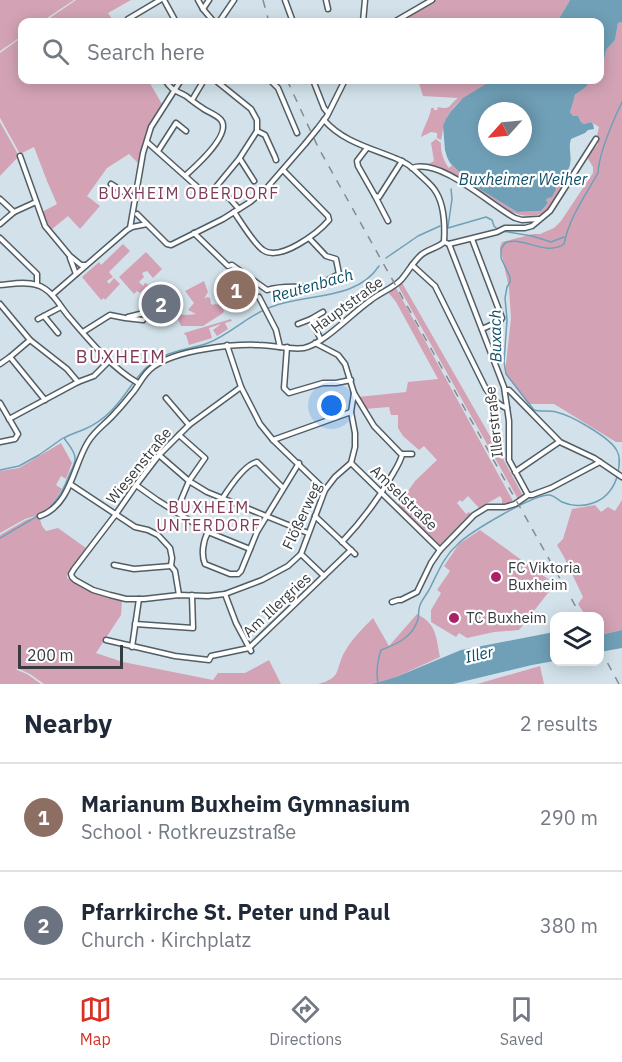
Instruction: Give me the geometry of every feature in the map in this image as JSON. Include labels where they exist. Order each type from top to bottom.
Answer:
[{"type":"street","points":[[128,18],[162,0],[173,18]]},
{"type":"street","points":[[198,0],[203,9],[213,18]]},
{"type":"street","points":[[203,9],[209,0]]},
{"type":"street","points":[[220,18],[234,0]]},
{"type":"street","points":[[285,0],[292,18]]},
{"type":"street","points":[[326,0],[328,9]]},
{"type":"street","points":[[364,18],[366,0]]},
{"type":"street","points":[[400,18],[424,2],[432,0]]},
{"type":"street","points":[[168,84],[170,88],[218,117],[224,126],[214,146],[186,175]]},
{"type":"street","points":[[130,228],[151,127],[178,84]]},
{"type":"street","points":[[192,100],[202,84]]},
{"type":"street","points":[[211,193],[239,159],[257,132],[257,120],[251,109],[220,84]]},
{"type":"street","points":[[274,84],[278,88],[297,133]]},
{"type":"street","points":[[315,84],[328,113]]},
{"type":"street","points":[[137,214],[171,245],[239,209],[265,190],[305,144],[324,120],[343,84]]},
{"type":"street","points":[[324,120],[338,133],[367,148],[402,161],[432,187],[438,196],[444,220],[444,242],[449,244],[505,228],[528,228],[534,225],[552,209],[597,138]]},
{"type":"street","points":[[158,151],[177,123],[186,130]]},
{"type":"street","points":[[257,132],[264,135],[276,160]]},
{"type":"street","points":[[147,141],[203,192],[229,198],[239,209]]},
{"type":"street","points":[[367,148],[357,161],[358,166],[388,220]]},
{"type":"street","points":[[20,156],[45,226],[70,256],[81,265],[86,265]]},
{"type":"street","points":[[239,159],[254,181]]},
{"type":"street","points":[[375,195],[379,197],[402,161]]},
{"type":"street","points":[[412,168],[424,166],[449,174],[518,219],[540,219]]},
{"type":"street","points":[[234,212],[258,245],[266,252],[280,253],[309,238],[328,222],[328,216],[283,170]]},
{"type":"street","points":[[111,184],[135,199]]},
{"type":"street","points":[[0,199],[14,212]]},
{"type":"street","points":[[0,224],[14,212],[36,202]]},
{"type":"street","points":[[52,295],[130,228],[147,224]]},
{"type":"street","points":[[194,234],[228,266],[232,265],[267,290],[281,286],[315,286],[339,274],[336,259],[326,256],[309,238]]},
{"type":"street","points":[[0,238],[37,274],[37,285]]},
{"type":"street","points":[[472,238],[502,318],[501,321],[482,329]]},
{"type":"street","name":"Hauptstraße","points":[[40,516],[54,507],[70,484],[83,449],[90,439],[117,411],[134,391],[136,382],[150,369],[184,354],[227,345],[304,348],[315,344],[367,302],[399,282],[425,252],[444,242]]},
{"type":"street","name":"Illerstraße","points":[[449,244],[505,390],[509,460],[527,496]]},
{"type":"street","points":[[70,256],[76,274]]},
{"type":"street","points":[[412,265],[435,286],[486,389],[495,401],[507,408]]},
{"type":"street","points":[[0,285],[15,283],[44,288],[109,361],[136,382]]},
{"type":"street","points":[[259,297],[277,333],[280,346]]},
{"type":"street","points":[[0,304],[2,311],[30,340],[71,372],[78,382]]},
{"type":"street","points":[[38,319],[61,307]]},
{"type":"street","points":[[124,318],[148,312],[161,314]]},
{"type":"street","points":[[298,324],[322,312]]},
{"type":"street","points":[[83,332],[110,315],[143,320]]},
{"type":"street","points":[[44,316],[57,333]]},
{"type":"street","points":[[311,319],[321,340]]},
{"type":"street","points":[[0,364],[30,340]]},
{"type":"street","points":[[315,344],[332,351],[342,359],[354,393],[374,426],[402,454],[412,454]]},
{"type":"street","points":[[227,345],[241,387],[260,424],[273,440],[325,490]]},
{"type":"street","points":[[288,347],[284,388],[289,393],[323,383],[351,380]]},
{"type":"street","points":[[10,357],[45,400]]},
{"type":"street","points":[[9,419],[78,382],[94,376],[109,361]]},
{"type":"street","name":"Wiesenstraße","points":[[71,576],[86,552],[159,455],[189,425],[241,387]]},
{"type":"street","points":[[505,390],[515,396],[560,442],[600,462],[619,475]]},
{"type":"street","points":[[351,463],[355,440],[351,412],[354,393]]},
{"type":"street","points":[[166,398],[189,425]]},
{"type":"street","points":[[0,403],[18,434],[15,439],[0,442]]},
{"type":"street","points":[[273,440],[351,412]]},
{"type":"street","points":[[176,512],[189,481],[205,458],[179,435]]},
{"type":"street","points":[[515,472],[560,442]]},
{"type":"street","points":[[342,542],[366,516],[381,494],[400,462],[402,454]]},
{"type":"street","points":[[159,455],[189,481],[222,499],[308,533]]},
{"type":"street","points":[[222,499],[235,481],[255,462],[283,488]]},
{"type":"street","points":[[392,602],[417,592],[440,550],[470,518],[490,506],[512,506],[527,496],[550,488],[600,462]]},
{"type":"street","points":[[208,532],[204,541],[205,564],[230,574],[237,574],[241,571],[266,517],[299,463]]},
{"type":"street","name":"Flößerweg","points":[[71,576],[81,584],[100,592],[126,599],[225,594],[262,580],[288,566],[301,554],[325,490],[334,477],[351,463]]},
{"type":"street","name":"Amselstraße","points":[[351,463],[440,550]]},
{"type":"street","points":[[70,484],[135,527],[154,532],[162,538],[171,552],[171,566],[175,571],[179,595]]},
{"type":"street","points":[[136,485],[208,532],[250,549]]},
{"type":"street","points":[[315,516],[355,554]]},
{"type":"street","name":"Am Illergries","points":[[106,640],[175,656],[209,660],[212,656],[250,649],[351,550]]},
{"type":"street","points":[[301,554],[324,576]]},
{"type":"street","points":[[114,565],[134,569],[171,566]]},
{"type":"street","points":[[225,594],[236,623],[250,649]]},
{"type":"street","points":[[135,624],[193,628],[192,595]]},
{"type":"street","points":[[132,646],[139,599]]},
{"type":"shaded area","points":[[0,0],[74,0],[47,18],[18,18],[18,39],[0,51]]},
{"type":"shaded area","points":[[76,0],[131,0],[108,13],[111,18],[50,18]]},
{"type":"shaded area","points":[[435,0],[570,0],[559,18],[408,18]]},
{"type":"shaded area","points":[[622,22],[622,442],[616,442],[554,404],[528,404],[505,373],[511,318],[509,288],[500,247],[502,242],[540,234],[554,228],[593,173],[593,167],[587,157],[598,144],[599,127],[591,122],[584,124],[578,116],[573,116],[570,112],[573,99],[588,84],[604,84],[606,50],[615,40],[618,23]]},
{"type":"shaded area","points":[[18,40],[18,84],[150,84],[162,104],[148,132],[139,164],[129,154],[107,168],[87,196],[100,206],[80,229],[68,216],[51,230],[42,212],[57,204],[34,147],[20,154],[0,118],[0,53]]},
{"type":"shaded area","points":[[419,84],[486,84],[465,97],[449,114],[444,124],[441,140],[437,138],[437,133],[431,132],[421,137],[431,108],[437,110],[438,107],[448,108],[458,98],[423,96]]},
{"type":"shaded area","points":[[0,122],[19,156],[0,176]]},
{"type":"shaded area","points":[[436,139],[441,143],[443,156],[449,168],[452,165],[473,185],[517,212],[541,211],[548,203],[546,200],[561,177],[565,174],[569,178],[547,211],[532,216],[517,214],[452,173],[426,165],[434,161],[431,143]]},
{"type":"shaded area","points":[[123,244],[130,251],[109,272],[113,277],[107,281],[109,284],[114,278],[120,284],[105,300],[104,298],[101,300],[82,277],[99,262],[101,265]]},
{"type":"shaded area","points":[[146,252],[162,269],[153,278],[147,271],[142,273],[144,277],[139,282],[143,286],[145,283],[149,285],[140,293],[137,291],[134,294],[119,277]]},
{"type":"shaded area","points":[[204,281],[208,292],[204,299],[210,298],[211,304],[220,305],[223,313],[203,326],[181,326],[176,314],[196,314],[188,310],[194,303],[185,291]]},
{"type":"shaded area","points":[[401,281],[506,464],[522,494],[523,498],[519,501],[397,284]]},
{"type":"shaded area","points":[[395,286],[514,503],[502,504],[500,496],[479,508],[468,496],[462,502],[460,500],[457,503],[466,514],[469,512],[471,514],[439,546],[397,507],[415,481],[437,460],[424,446],[419,450],[403,436],[398,428],[398,415],[391,415],[389,407],[365,409],[358,397],[406,392],[408,382],[438,379],[396,302],[388,292]]},
{"type":"shaded area","points":[[231,319],[232,321],[225,323],[228,329],[217,336],[213,330],[221,324],[209,328],[212,338],[189,345],[184,333]]},
{"type":"shaded area","points":[[61,443],[72,463],[66,479],[61,476],[56,485],[62,489],[53,503],[39,515],[25,519],[0,533],[0,471],[19,468]]},
{"type":"shaded area","points":[[622,500],[622,630],[604,634],[604,612],[583,612],[578,604],[583,597],[557,545],[563,539],[572,509],[595,505],[601,512],[608,507],[615,511]]},
{"type":"shaded area","points":[[39,516],[46,531],[58,528],[86,548],[67,578],[94,591],[122,600],[121,615],[96,653],[123,662],[213,680],[218,673],[245,673],[269,660],[281,684],[44,684],[17,668],[41,684],[0,684],[0,535],[26,520]]},
{"type":"shaded area","name":"FC Viktoria Buxheim","points":[[480,530],[555,584],[519,630],[494,632],[467,638],[459,633],[456,637],[431,622],[431,610],[441,593],[437,590],[450,571],[444,566],[459,544]]},
{"type":"shaded area","points":[[417,614],[432,627],[440,657],[396,677],[372,684],[318,684],[326,682],[337,673],[347,648],[373,618],[389,646]]},
{"type":"shaded area","points":[[540,666],[544,684],[477,684]]},
{"type":"water","points":[[570,0],[622,0],[622,22],[618,23],[615,40],[606,50],[604,61],[604,18],[559,18]]},
{"type":"water","name":"Buxheimer Weiher","points":[[486,84],[588,84],[575,95],[570,112],[573,116],[578,116],[584,124],[591,122],[594,129],[571,139],[569,168],[555,185],[556,189],[552,197],[546,200],[548,203],[541,211],[517,212],[473,185],[450,163],[445,150],[443,126],[463,98]]},
{"type":"water","points":[[622,630],[622,648],[604,651],[604,634]]},
{"type":"water","name":"Iller","points":[[550,633],[550,662],[453,684],[372,684],[396,677],[461,650]]},
{"type":"waterway","name":"Buxach","points":[[378,684],[377,667],[381,650],[398,642],[412,631],[418,619],[421,603],[445,560],[465,538],[531,500],[550,495],[566,503],[577,506],[585,505],[602,499],[615,483],[619,459],[613,446],[590,428],[563,414],[534,410],[506,374],[504,362],[507,320],[505,298],[510,277],[501,258],[501,249],[505,243],[512,241],[550,248],[564,244],[574,216],[598,173],[604,146],[622,102]]},
{"type":"waterway","points":[[448,227],[451,189]]},
{"type":"waterway","name":"Reutenbach","points":[[447,227],[486,217],[492,220],[498,230]]},
{"type":"waterway","name":"Reutenbach","points":[[386,258],[418,236],[440,226]]},
{"type":"waterway","name":"Reutenbach","points":[[502,231],[551,242],[564,237]]},
{"type":"waterway","name":"Reutenbach","points":[[43,513],[60,495],[74,463],[75,456],[64,438],[105,416],[117,405],[149,365],[168,354],[216,339],[271,307],[344,291],[369,277],[379,266]]},
{"type":"waterway","points":[[0,470],[19,466],[63,438]]},
{"type":"waterway","name":"Reutenbach","points":[[0,538],[39,515]]},
{"type":"railway","points":[[263,0],[268,18]]},
{"type":"railway","points":[[289,84],[318,147],[579,612]]},
{"type":"railway","points":[[604,656],[619,684]]},
{"type":"place","name":"Marianum Buxheim Gymnasium","points":[[236,290]]},
{"type":"place","name":"Pfarrkirche St. Peter und Paul","points":[[161,304]]},
{"type":"place","name":"FC Viktoria Buxheim","points":[[496,577]]},
{"type":"place","name":"TC Buxheim","points":[[454,618]]},
{"type":"district","name":"BUXHEIM OBERDORF","points":[[189,193]]},
{"type":"district","name":"BUXHEIM","points":[[121,357]]},
{"type":"district","name":"BUXHEIM UNTERDORF","points":[[209,516]]}]
